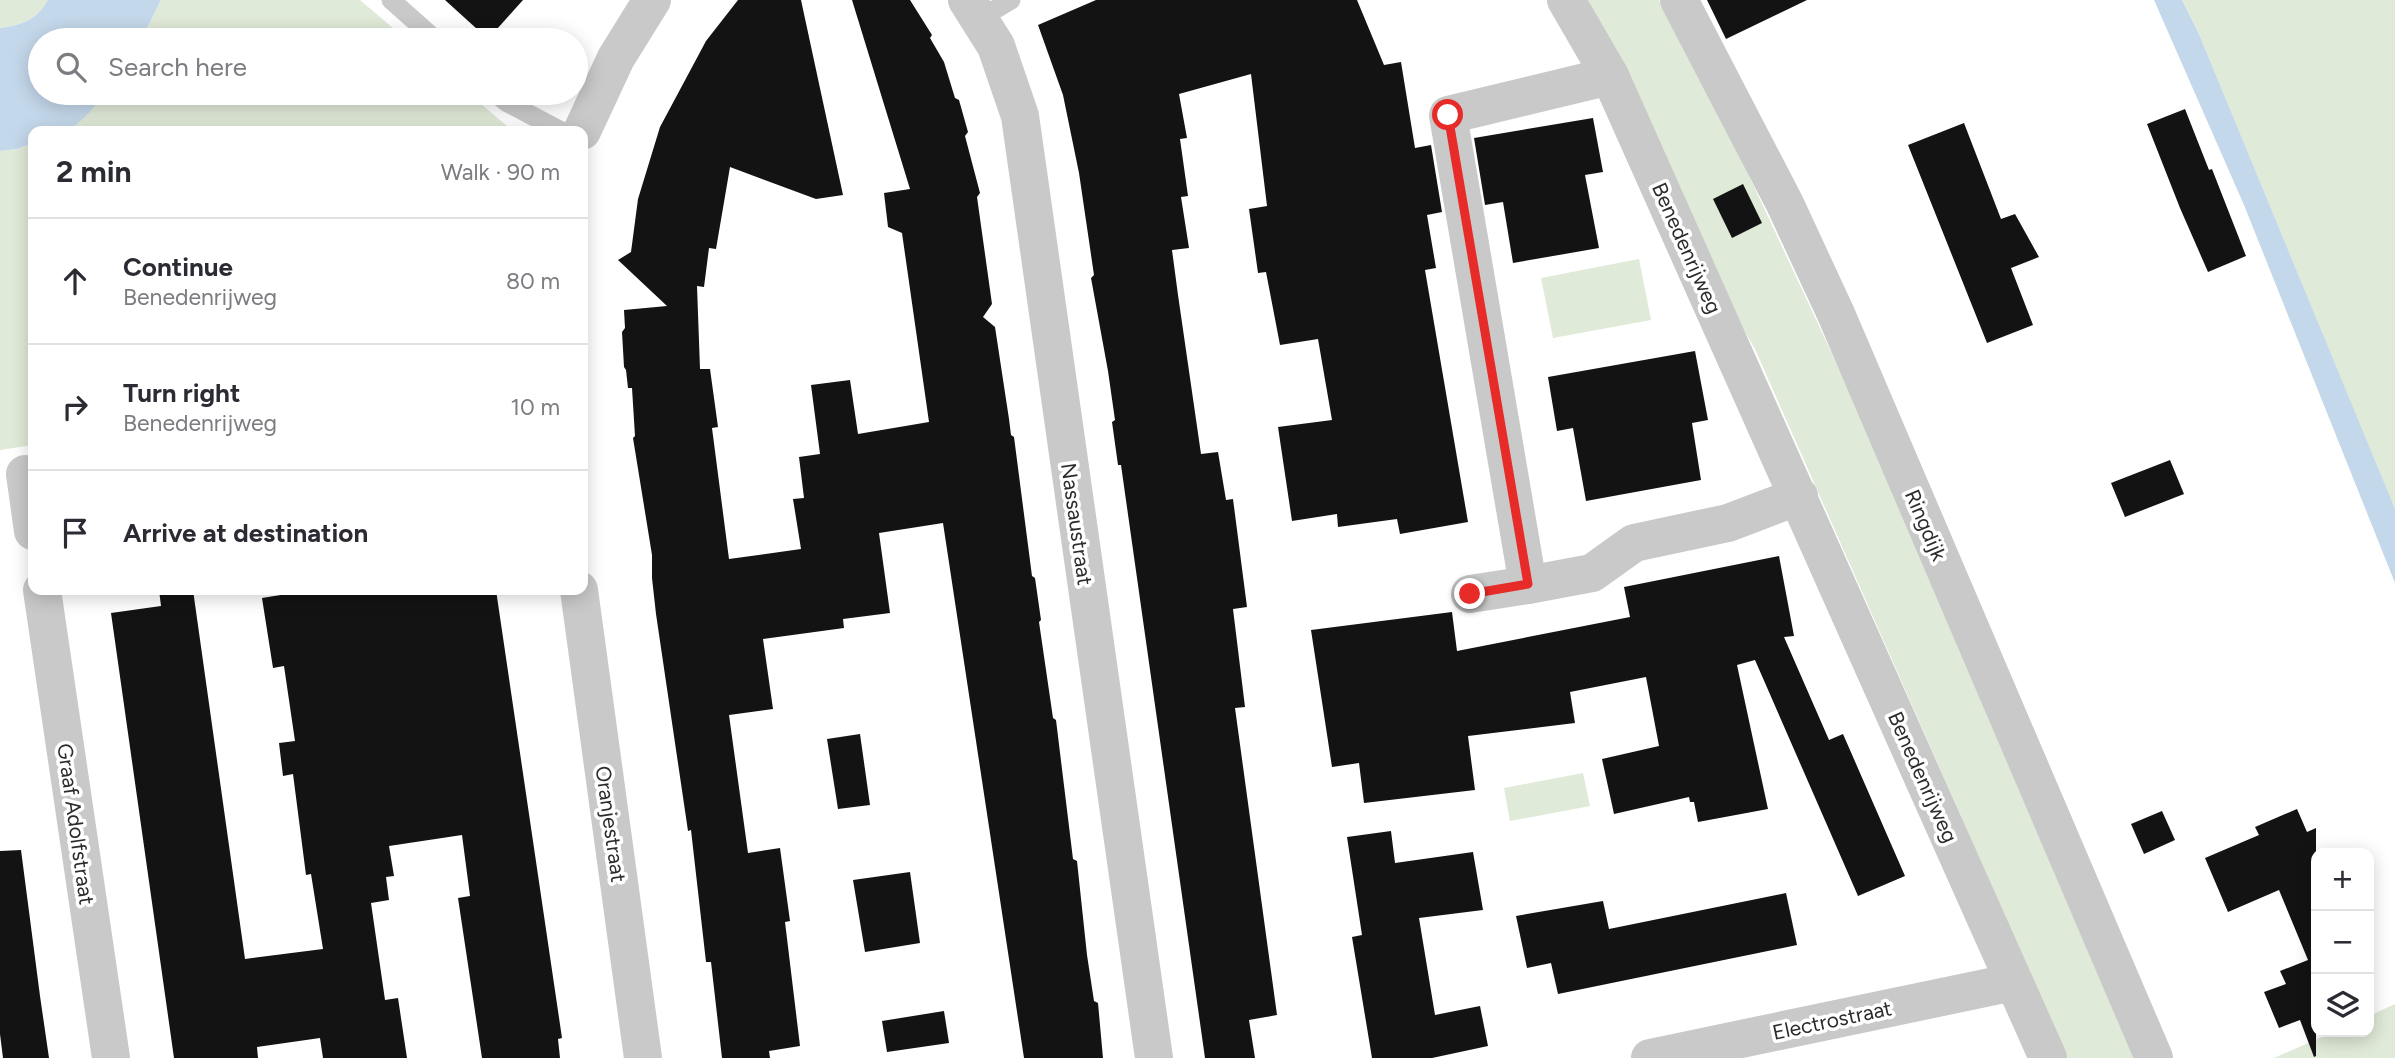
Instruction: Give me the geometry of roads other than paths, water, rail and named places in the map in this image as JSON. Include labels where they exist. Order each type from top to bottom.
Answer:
[{"type":"street","points":[[584,126],[616,58],[652,0]]},
{"type":"street","name":"Benedenrijweg","points":[[1566,0],[1611,76],[2048,1058]]},
{"type":"street","name":"Ringdijk","points":[[1679,0],[1785,204],[1836,314],[2154,1058]]},
{"type":"street","name":"Nassaustraat","points":[[973,9],[996,46],[1020,117],[1154,1058]]},
{"type":"street","points":[[1528,584],[1448,115],[1611,76]]},
{"type":"street","points":[[19,474],[28,511]]},
{"type":"street","points":[[1470,594],[1592,573],[1634,543],[1728,523],[1798,496]]},
{"type":"street","name":"Graaf Adolfstraat","points":[[43,595],[111,1058]]},
{"type":"street","name":"Oranjestraat","points":[[580,595],[643,1058]]},
{"type":"street","name":"Electrostraat","points":[[1650,1058],[2014,982]]},
{"type":"lane","points":[[391,0],[422,28]]},
{"type":"lane","points":[[973,9],[1012,0]]},
{"type":"lane","points":[[512,105],[552,126]]},
{"type":"water","points":[[48,0],[161,0],[147,28],[28,28],[28,105],[95,105],[74,126],[28,126],[28,145],[0,151],[0,28],[28,20],[44,7]]},
{"type":"water","points":[[2154,0],[2182,0],[2199,34],[2395,509],[2395,583],[2244,205]]}]
